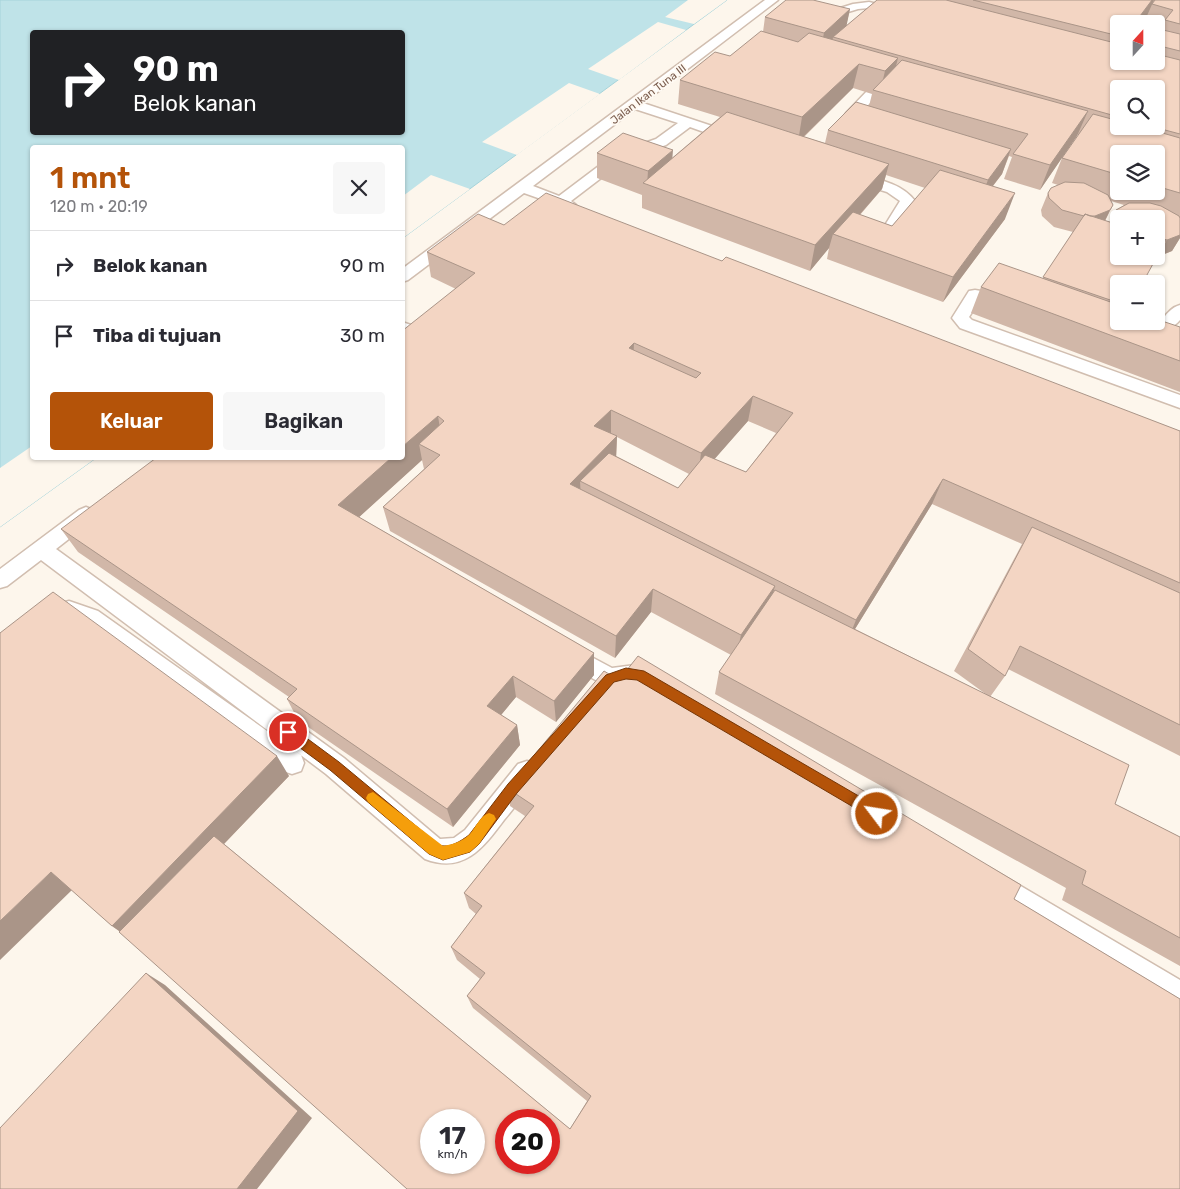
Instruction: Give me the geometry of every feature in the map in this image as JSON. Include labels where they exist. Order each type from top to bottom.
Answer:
[{"type":"lane","name":"Jalan Ikan Tuna III","points":[[405,275],[716,42],[773,5]]},
{"type":"lane","points":[[811,17],[827,16],[857,6],[869,5],[905,14]]},
{"type":"lane","points":[[716,42],[735,47]]},
{"type":"lane","points":[[840,128],[874,92]]},
{"type":"lane","points":[[635,104],[744,141]]},
{"type":"lane","points":[[851,116],[880,124]]},
{"type":"lane","points":[[561,201],[625,153],[661,142],[687,122]]},
{"type":"lane","points":[[839,172],[896,191],[907,198],[908,201],[885,238]]},
{"type":"lane","points":[[523,187],[588,212]]},
{"type":"lane","points":[[975,295],[960,318],[966,324],[1180,402]]},
{"type":"lane","points":[[405,329],[408,338],[405,340]]},
{"type":"lane","points":[[0,580],[101,503]]},
{"type":"lane","points":[[40,549],[335,766],[434,850],[443,853],[465,847],[474,839],[512,788],[539,759]]},
{"type":"lane","points":[[35,630],[63,611],[76,609],[292,763]]},
{"type":"lane","points":[[552,644],[604,686],[626,673],[639,675],[672,693]]},
{"type":"lane","points":[[975,872],[1180,996]]},
{"type":"water","points":[[0,0],[727,0],[405,237],[405,145],[30,145],[30,460],[93,460],[0,527]]},
{"type":"pier","points":[[688,0],[727,0],[694,24],[665,17]]},
{"type":"pier","points":[[658,22],[686,30],[619,80],[588,69]]},
{"type":"pier","points":[[569,83],[600,94],[517,155],[482,142]]},
{"type":"pier","points":[[431,175],[470,189],[405,237],[405,194]]},
{"type":"pier","points":[[30,447],[30,460],[93,460],[0,527],[0,468]]},
{"type":"building","points":[[786,0],[813,0],[850,9],[824,33],[765,17]]},
{"type":"building","points":[[877,0],[946,0],[1110,42],[1110,70],[1165,70],[1165,56],[1180,60],[1180,134],[1165,130],[1165,80],[1110,80],[1110,114],[833,37]]},
{"type":"building","points":[[973,0],[1152,0],[1141,15],[1110,15],[1110,34]]},
{"type":"building","points":[[1155,0],[1180,0],[1180,24],[1165,20],[1173,10],[1152,4]]},
{"type":"building","points":[[1165,30],[1180,34],[1180,51],[1165,47]]},
{"type":"building","points":[[761,31],[798,42],[809,33],[898,58],[885,71],[859,64],[802,117],[680,80],[715,52],[730,56]]},
{"type":"building","points":[[902,60],[1088,111],[1050,165],[1013,154],[1028,134],[873,90]]},
{"type":"building","points":[[856,102],[1011,149],[988,180],[828,130]]},
{"type":"building","points":[[727,112],[889,164],[815,245],[643,183]]},
{"type":"building","points":[[1093,114],[1110,119],[1110,135],[1165,134],[1180,138],[1180,193],[1165,189],[1165,145],[1110,145],[1110,172],[1062,158]]},
{"type":"building","points":[[623,133],[673,150],[648,171],[597,153]]},
{"type":"building","points":[[940,170],[1015,193],[953,277],[833,234],[853,212],[892,226]]},
{"type":"building","points":[[1065,182],[1084,183],[1108,195],[1113,205],[1110,210],[1095,216],[1085,214],[1084,216],[1062,210],[1049,198],[1048,193],[1051,188]]},
{"type":"building","points":[[546,193],[722,261],[726,257],[1180,431],[1180,583],[943,479],[856,620],[580,481],[609,453],[678,488],[705,455],[746,472],[793,413],[753,396],[701,453],[611,410],[594,426],[617,436],[570,484],[775,586],[741,635],[653,589],[616,636],[383,507],[440,455],[419,444],[444,421],[438,416],[405,444],[405,329],[475,273],[427,252],[478,214],[504,225]],"holes":[[[634,343],[701,373],[696,378],[629,348]]]},
{"type":"building","points":[[1129,203],[1150,203],[1161,206],[1179,216],[1180,235],[1165,239],[1165,210],[1116,210]]},
{"type":"building","points":[[1085,214],[1110,222],[1110,265],[1152,265],[1147,275],[1110,275],[1110,300],[1043,277]]},
{"type":"building","points":[[999,263],[1110,302],[1110,330],[1165,330],[1165,322],[1180,327],[1180,361],[981,287]]},
{"type":"building","points":[[153,460],[389,460],[338,505],[594,653],[554,701],[513,676],[487,706],[517,725],[447,809],[287,699],[297,689],[61,529]]},
{"type":"building","points":[[1032,527],[1180,593],[1180,725],[1020,646],[1005,676],[968,649]]},
{"type":"building","points":[[775,590],[1129,765],[1115,804],[1180,837],[1180,938],[1082,884],[1086,871],[719,672]]},
{"type":"building","points":[[53,592],[277,756],[112,926],[51,872],[0,921],[0,633]]},
{"type":"building","points":[[638,656],[1021,885],[1014,899],[1180,999],[1180,1189],[407,1189],[119,932],[214,836],[546,1109],[495,1109],[495,1174],[560,1174],[560,1121],[570,1129],[591,1096],[467,996],[485,973],[451,947],[482,906],[464,893],[534,806],[507,788],[604,671],[619,680]]},
{"type":"building","points":[[146,973],[298,1111],[237,1189],[0,1189],[0,1128]]},
{"type":"slow traffic","points":[[373,798],[434,850],[443,853],[465,847],[474,839],[489,819]]},
{"type":"route","points":[[288,732],[335,766],[434,850],[443,853],[465,847],[474,839],[512,788],[610,678],[626,673],[647,678],[877,814]]}]
